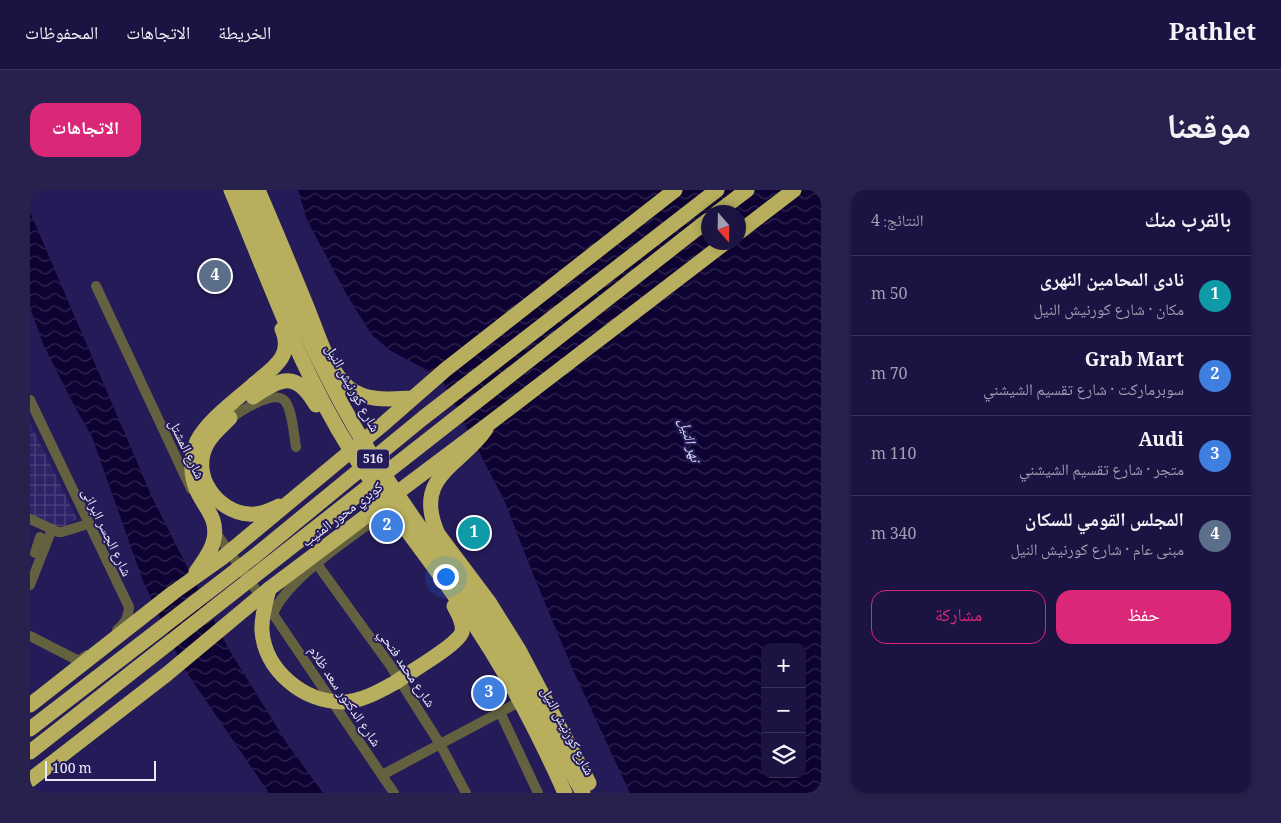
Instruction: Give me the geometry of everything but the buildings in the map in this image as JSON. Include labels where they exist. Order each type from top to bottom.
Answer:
[{"type":"highway","name":"شارع كورنيش النيل","points":[[231,190],[297,348],[322,400],[350,450],[390,509],[444,581],[496,659],[521,701],[565,793]]},
{"type":"highway","name":"شارع كورنيش النيل","points":[[244,190],[309,342],[354,426],[399,497],[497,638],[583,793]]},
{"type":"highway","points":[[258,190],[324,348],[340,378],[349,388],[373,398],[412,398]]},
{"type":"highway","name":"516","points":[[30,705],[190,580],[222,558],[412,398],[675,190]]},
{"type":"highway","name":"كوبري محور المنيب","points":[[30,729],[256,555],[423,418],[717,190]]},
{"type":"highway","points":[[727,205],[747,190]]},
{"type":"highway","points":[[746,227],[794,190]]},
{"type":"highway","name":"كوبري محور المنيب","points":[[30,752],[701,225]]},
{"type":"highway","name":"كوبري محور المنيب","points":[[30,780],[167,674],[269,589],[716,250]]},
{"type":"highway","points":[[271,284],[271,298],[286,337],[285,350],[280,361],[207,444],[203,457],[203,471],[206,485],[214,496],[224,506],[237,512],[251,514],[264,512],[278,507],[301,492]]},
{"type":"highway","points":[[190,580],[212,548],[215,532],[212,517],[194,486],[192,467],[194,449],[208,426],[254,391],[291,380],[301,384],[308,392],[332,432],[350,450]]},
{"type":"highway","points":[[490,423],[474,444],[447,468],[437,481],[431,502],[431,513],[438,534],[489,602],[529,668],[594,793]]},
{"type":"highway","points":[[269,589],[262,631],[265,646],[274,664],[285,680],[298,689],[328,700],[343,702],[372,694],[398,680],[459,638],[462,622],[444,581]]},
{"type":"street","name":"شارع المشتل","points":[[96,286],[205,517],[273,614]]},
{"type":"street","points":[[190,487],[200,480],[201,455],[215,430],[237,412],[249,406],[277,398],[285,401],[291,417],[296,447]]},
{"type":"street","name":"شارع الجسر البرانى","points":[[30,400],[129,607],[125,623],[80,660],[30,636]]},
{"type":"street","points":[[273,614],[280,600],[317,564],[390,509]]},
{"type":"street","points":[[30,519],[62,532],[88,524]]},
{"type":"street","points":[[36,553],[52,529]]},
{"type":"street","points":[[30,585],[40,537]]},
{"type":"street","name":"شارع محمد فتحي","points":[[317,564],[440,744],[466,793]]},
{"type":"street","name":"شارع الدكتور سعد ظلام","points":[[273,614],[394,793]]},
{"type":"street","points":[[382,775],[521,701]]},
{"type":"street","points":[[500,712],[538,793]]},
{"type":"shaded area","points":[[30,423],[77,519],[59,529],[30,515]]},
{"type":"water","name":"نهر النيل","points":[[298,190],[821,190],[821,793],[630,793],[573,670],[505,502],[442,380],[391,351],[372,335],[348,297],[307,220]]},
{"type":"water","points":[[30,212],[152,497],[228,648],[288,745],[323,793],[269,793],[183,667],[143,581],[92,437],[43,344],[30,307]]},
{"type":"place","name":"المجلس القومي للسكان","points":[[215,276]]},
{"type":"place","name":"Grab Mart","points":[[387,526]]},
{"type":"place","name":"نادى المحامين النهرى","points":[[474,533]]},
{"type":"place","name":"Audi","points":[[489,693]]}]
